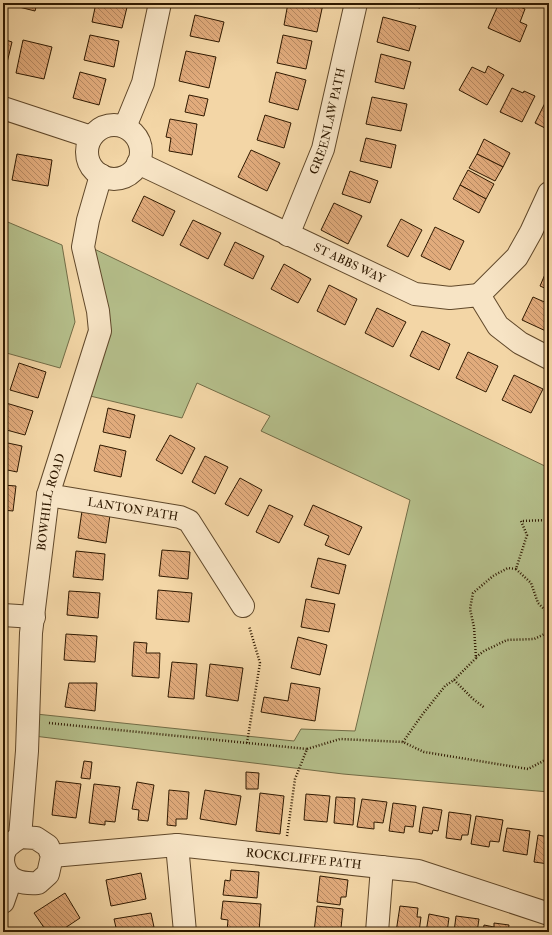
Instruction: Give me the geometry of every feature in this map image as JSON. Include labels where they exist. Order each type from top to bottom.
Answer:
[{"type":"street","points":[[125,127],[143,83],[160,3]]},
{"type":"street","name":"GREENLAW PATH","points":[[288,235],[323,149],[356,3]]},
{"type":"street","points":[[3,108],[91,137]]},
{"type":"street","points":[[116,125],[125,127],[134,133],[139,142],[141,153],[138,164],[131,172],[122,178],[111,179],[100,175],[92,168],[88,159],[87,148],[91,137],[97,130],[106,126],[116,125]]},
{"type":"street","name":"ST ABBS WAY","points":[[138,164],[415,294],[450,298],[479,295]]},
{"type":"street","name":"BOWHILL ROAD","points":[[20,837],[28,751],[31,633],[48,495],[100,331],[98,311],[83,247],[88,220],[100,175]]},
{"type":"street","points":[[549,193],[531,232],[517,256],[479,295],[498,326],[520,343],[549,358]]},
{"type":"street","name":"LANTON PATH","points":[[48,495],[180,517],[189,521],[243,606]]},
{"type":"street","points":[[3,615],[34,617]]},
{"type":"street","points":[[20,837],[36,838],[48,846],[52,856],[48,874],[38,883],[26,883],[11,879],[4,869],[3,856],[7,847],[20,837]]},
{"type":"street","points":[[177,845],[185,932]]},
{"type":"street","name":"ROCKCLIFFE PATH","points":[[52,856],[177,845],[418,871],[549,914]]},
{"type":"street","points":[[377,932],[382,867]]},
{"type":"street","points":[[3,902],[11,879]]},
{"type":"path","points":[[516,569],[527,535],[521,521],[549,520]]},
{"type":"path","points":[[476,658],[474,627],[470,609],[473,593],[493,576],[508,568],[516,569],[530,583],[538,603],[549,614]]},
{"type":"path","points":[[243,606],[260,663],[247,743]]},
{"type":"path","points":[[403,742],[445,686],[454,680],[484,651],[507,640],[534,639],[549,632]]},
{"type":"path","points":[[454,680],[473,699],[485,708]]},
{"type":"path","points":[[28,721],[307,750],[340,739],[403,742],[424,752],[528,769],[549,758]]},
{"type":"path","points":[[285,857],[295,779],[307,750]]},
{"type":"green space","points":[[3,220],[62,245],[75,322],[60,368],[3,352]]},
{"type":"green space","points":[[88,246],[549,468],[549,792],[343,774],[34,736],[36,714],[294,741],[301,729],[355,731],[410,500],[261,431],[270,416],[197,383],[182,418],[86,395],[105,331]]},
{"type":"building","points":[[3,3],[37,3],[35,11]]},
{"type":"building","points":[[96,3],[128,3],[122,28],[92,22]]},
{"type":"building","points":[[205,3],[225,3],[224,7]]},
{"type":"building","points":[[288,3],[323,4],[317,32],[284,25]]},
{"type":"building","points":[[397,3],[421,3],[420,8]]},
{"type":"building","points":[[499,3],[511,3],[525,9],[520,22],[527,25],[520,42],[488,28]]},
{"type":"building","points":[[195,15],[224,22],[219,42],[190,36]]},
{"type":"building","points":[[383,17],[416,26],[409,51],[377,42]]},
{"type":"building","points":[[90,35],[119,41],[114,67],[84,60]]},
{"type":"building","points":[[283,35],[312,41],[306,69],[277,63]]},
{"type":"building","points":[[3,39],[12,42],[5,71],[3,71]]},
{"type":"building","points":[[23,40],[52,47],[44,79],[16,73]]},
{"type":"building","points":[[186,51],[216,57],[209,88],[179,81]]},
{"type":"building","points":[[381,54],[411,62],[404,89],[375,82]]},
{"type":"building","points":[[488,66],[504,75],[487,105],[459,90],[472,67],[485,73]]},
{"type":"building","points":[[80,72],[106,79],[99,105],[73,98]]},
{"type":"building","points":[[276,72],[306,80],[298,110],[269,102]]},
{"type":"building","points":[[512,88],[535,96],[522,122],[500,112]]},
{"type":"building","points":[[189,95],[208,99],[204,116],[185,112]]},
{"type":"building","points":[[372,97],[407,104],[401,131],[366,124]]},
{"type":"building","points":[[547,99],[549,101],[549,130],[535,123]]},
{"type":"building","points":[[265,115],[291,123],[284,148],[257,140]]},
{"type":"building","points":[[170,119],[197,124],[192,155],[169,151],[171,138],[166,137]]},
{"type":"building","points":[[366,138],[396,145],[391,168],[360,161]]},
{"type":"building","points":[[484,139],[510,153],[503,167],[477,154]]},
{"type":"building","points":[[251,150],[280,163],[267,191],[238,177]]},
{"type":"building","points":[[17,154],[52,160],[48,186],[12,180]]},
{"type":"building","points":[[477,154],[503,167],[495,181],[469,168]]},
{"type":"building","points":[[468,170],[494,184],[486,199],[460,185]]},
{"type":"building","points":[[350,171],[378,181],[370,203],[342,194]]},
{"type":"building","points":[[460,185],[486,199],[479,213],[453,199]]},
{"type":"building","points":[[144,196],[175,211],[163,236],[132,221]]},
{"type":"building","points":[[334,203],[362,216],[348,244],[321,230]]},
{"type":"building","points":[[401,219],[422,230],[408,257],[387,246]]},
{"type":"building","points":[[193,220],[221,233],[208,259],[180,245]]},
{"type":"building","points":[[435,227],[464,241],[450,270],[421,256]]},
{"type":"building","points":[[235,242],[264,256],[253,279],[224,265]]},
{"type":"building","points":[[284,264],[311,279],[298,303],[271,289]]},
{"type":"building","points":[[549,265],[549,290],[540,286]]},
{"type":"building","points":[[329,285],[357,299],[345,325],[317,311]]},
{"type":"building","points":[[533,297],[549,304],[548,332],[522,320]]},
{"type":"building","points":[[377,308],[406,322],[393,347],[365,333]]},
{"type":"building","points":[[422,331],[450,344],[439,370],[410,356]]},
{"type":"building","points":[[468,352],[498,366],[486,392],[456,378]]},
{"type":"building","points":[[19,363],[46,372],[38,398],[10,390]]},
{"type":"building","points":[[514,375],[543,389],[531,413],[502,400]]},
{"type":"building","points":[[6,403],[33,411],[25,435],[3,429],[3,412]]},
{"type":"building","points":[[108,408],[135,415],[130,438],[103,432]]},
{"type":"building","points":[[170,435],[195,448],[182,474],[156,460]]},
{"type":"building","points":[[3,442],[22,446],[17,472],[3,469]]},
{"type":"building","points":[[100,445],[126,451],[121,477],[94,471]]},
{"type":"building","points":[[205,456],[228,467],[215,494],[192,482]]},
{"type":"building","points":[[240,478],[262,490],[248,516],[225,504]]},
{"type":"building","points":[[3,485],[16,486],[13,511],[3,510]]},
{"type":"building","points":[[269,505],[293,516],[279,543],[256,532]]},
{"type":"building","points":[[313,505],[362,527],[349,555],[325,545],[329,536],[304,525]]},
{"type":"building","points":[[82,511],[110,515],[106,543],[78,538]]},
{"type":"building","points":[[3,525],[7,526],[5,548],[3,547]]},
{"type":"building","points":[[162,550],[190,552],[188,579],[159,576]]},
{"type":"building","points":[[76,551],[105,554],[103,580],[73,577]]},
{"type":"building","points":[[318,558],[346,565],[339,594],[311,587]]},
{"type":"building","points":[[158,590],[192,593],[189,622],[156,619]]},
{"type":"building","points":[[69,591],[100,593],[98,618],[67,615]]},
{"type":"building","points":[[306,599],[335,604],[329,632],[301,627]]},
{"type":"building","points":[[66,634],[97,636],[95,662],[64,660]]},
{"type":"building","points":[[298,637],[327,645],[320,675],[291,668]]},
{"type":"building","points":[[134,642],[147,643],[146,653],[160,653],[159,678],[132,676]]},
{"type":"building","points":[[172,662],[197,664],[194,699],[168,697]]},
{"type":"building","points":[[210,664],[243,668],[238,701],[206,696]]},
{"type":"building","points":[[69,683],[97,683],[95,711],[65,707]]},
{"type":"building","points":[[291,683],[320,688],[315,721],[261,712],[264,697],[288,701]]},
{"type":"building","points":[[84,761],[92,762],[90,779],[81,778]]},
{"type":"building","points":[[246,772],[259,773],[258,789],[246,789]]},
{"type":"building","points":[[56,781],[81,784],[76,818],[52,815]]},
{"type":"building","points":[[137,782],[154,785],[148,821],[138,820],[139,810],[132,809]]},
{"type":"building","points":[[94,784],[120,787],[115,822],[105,821],[105,825],[89,823]]},
{"type":"building","points":[[169,790],[189,792],[187,819],[176,819],[176,826],[167,825]]},
{"type":"building","points":[[205,790],[241,796],[236,825],[200,819]]},
{"type":"building","points":[[260,793],[284,796],[280,834],[256,831]]},
{"type":"building","points":[[306,794],[330,796],[327,822],[304,820]]},
{"type":"building","points":[[336,797],[355,798],[353,825],[334,823]]},
{"type":"building","points":[[362,799],[387,802],[383,823],[374,822],[374,829],[357,827]]},
{"type":"building","points":[[393,803],[416,806],[413,827],[405,826],[404,833],[389,831]]},
{"type":"building","points":[[423,807],[442,810],[438,831],[433,830],[432,834],[419,832]]},
{"type":"building","points":[[449,812],[471,815],[468,835],[462,835],[461,840],[446,838]]},
{"type":"building","points":[[476,816],[503,820],[499,842],[490,841],[489,847],[471,844]]},
{"type":"building","points":[[507,828],[530,831],[527,855],[503,851]]},
{"type":"building","points":[[538,835],[549,837],[549,864],[534,862]]},
{"type":"building","points":[[231,870],[259,872],[257,898],[223,895],[225,880],[230,881]]},
{"type":"building","points":[[141,873],[146,899],[111,906],[106,880]]},
{"type":"building","points":[[320,876],[348,880],[346,897],[341,897],[340,905],[317,902]]},
{"type":"building","points":[[65,893],[80,918],[59,932],[47,932],[34,913]]},
{"type":"building","points":[[223,901],[261,904],[259,932],[227,931],[228,920],[221,919]]},
{"type":"building","points":[[317,906],[343,909],[341,928],[335,928],[334,932],[314,932]]},
{"type":"building","points":[[400,906],[418,908],[417,917],[421,917],[419,932],[396,932]]},
{"type":"building","points":[[151,913],[155,932],[117,932],[114,919]]},
{"type":"building","points":[[429,914],[449,918],[447,932],[426,932]]},
{"type":"building","points":[[456,916],[479,919],[477,932],[454,932]]},
{"type":"building","points":[[494,923],[509,925],[508,932],[483,932],[484,925],[494,927]]}]
